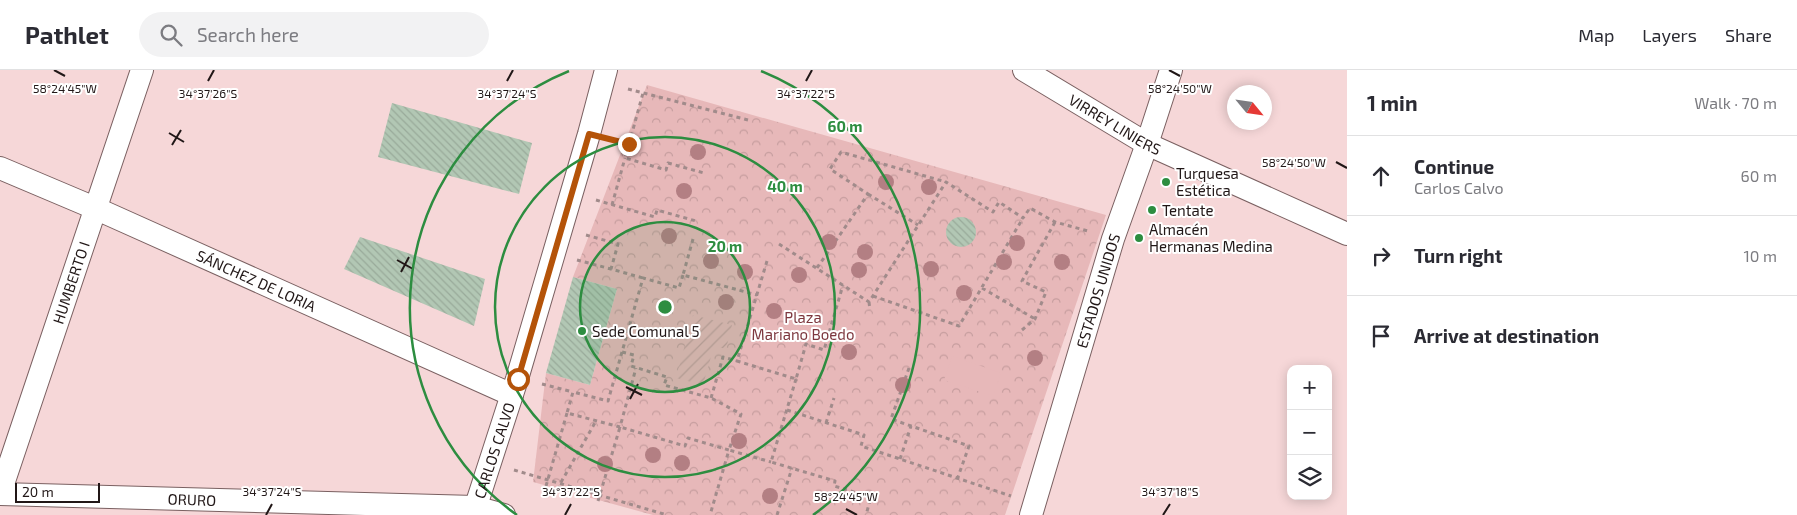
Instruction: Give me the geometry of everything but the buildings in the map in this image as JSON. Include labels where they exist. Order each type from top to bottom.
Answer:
[{"type":"street","name":"HUMBERTO I","points":[[0,494],[142,70]]},
{"type":"street","name":"VIRREY LINIERS","points":[[1024,70],[1147,144],[1347,234]]},
{"type":"street","name":"ESTADOS UNIDOS","points":[[1033,510],[1113,238],[1171,70]]},
{"type":"street","name":"CARLOS CALVO","points":[[474,511],[515,387],[605,76]]},
{"type":"street","name":"SÁNCHEZ DE LORIA","points":[[0,168],[515,387]]},
{"type":"street","name":"ORURO","points":[[0,494],[474,511]]},
{"type":"street","points":[[474,511],[504,515]]},
{"type":"path","points":[[605,76],[643,93],[748,120]]},
{"type":"path","points":[[612,205],[643,93]]},
{"type":"path","points":[[589,134],[629,144]]},
{"type":"path","points":[[918,225],[830,169],[841,152],[946,182],[992,212],[999,202],[1023,218]]},
{"type":"path","points":[[625,158],[666,170],[668,163],[704,173]]},
{"type":"path","points":[[870,310],[869,302],[946,182]]},
{"type":"path","points":[[572,194],[655,217],[657,210],[696,221]]},
{"type":"path","points":[[817,268],[868,194]]},
{"type":"path","points":[[873,296],[959,326],[1030,208],[1055,222],[1113,238]]},
{"type":"path","points":[[1022,330],[1036,319],[1046,292],[1022,281],[1055,222]]},
{"type":"path","points":[[562,228],[618,244],[611,269]]},
{"type":"path","points":[[554,254],[679,288],[693,239]]},
{"type":"path","points":[[779,244],[869,302]]},
{"type":"path","points":[[737,361],[767,261]]},
{"type":"path","points":[[684,274],[757,295]]},
{"type":"path","points":[[515,387],[573,392],[608,401],[643,278]]},
{"type":"path","points":[[771,462],[806,344],[824,350],[843,285]]},
{"type":"path","points":[[982,288],[1036,319]]},
{"type":"path","points":[[622,352],[634,355],[631,366],[667,376],[664,385],[711,398],[741,414],[710,515]]},
{"type":"path","points":[[711,398],[723,357],[796,379]]},
{"type":"path","points":[[598,501],[636,368]]},
{"type":"path","points":[[909,368],[891,420],[969,446],[958,478]]},
{"type":"path","points":[[546,486],[573,392]]},
{"type":"path","points":[[826,423],[834,398]]},
{"type":"path","points":[[786,410],[864,435],[861,446],[958,478],[1033,510]]},
{"type":"path","points":[[567,413],[685,446],[688,438],[835,480],[834,486],[872,497],[866,515]]},
{"type":"path","points":[[559,490],[560,484],[596,421]]},
{"type":"path","points":[[900,459],[911,426]]},
{"type":"path","points":[[490,462],[667,515]]},
{"type":"path","points":[[777,515],[792,468]]},
{"type":"green space","name":"Plaza Mariano Boedo","points":[[647,85],[1106,215],[1005,515],[653,515],[533,482],[546,373],[590,385],[617,289],[573,277]]},
{"type":"green space","points":[[693,315],[732,325],[726,349],[714,346],[703,385],[676,378]]},
{"type":"green space","points":[[952,356],[1001,373],[993,396],[944,380]]},
{"type":"place","name":"Turquesa Estética","points":[[1166,182]]},
{"type":"place","name":"Tentate","points":[[1152,210]]},
{"type":"place","name":"Almacén Hermanas Medina","points":[[1139,238]]},
{"type":"place","name":"Sede Comunal 5","points":[[582,331]]},
{"type":"route","points":[[518,379],[589,134],[629,144]]}]
